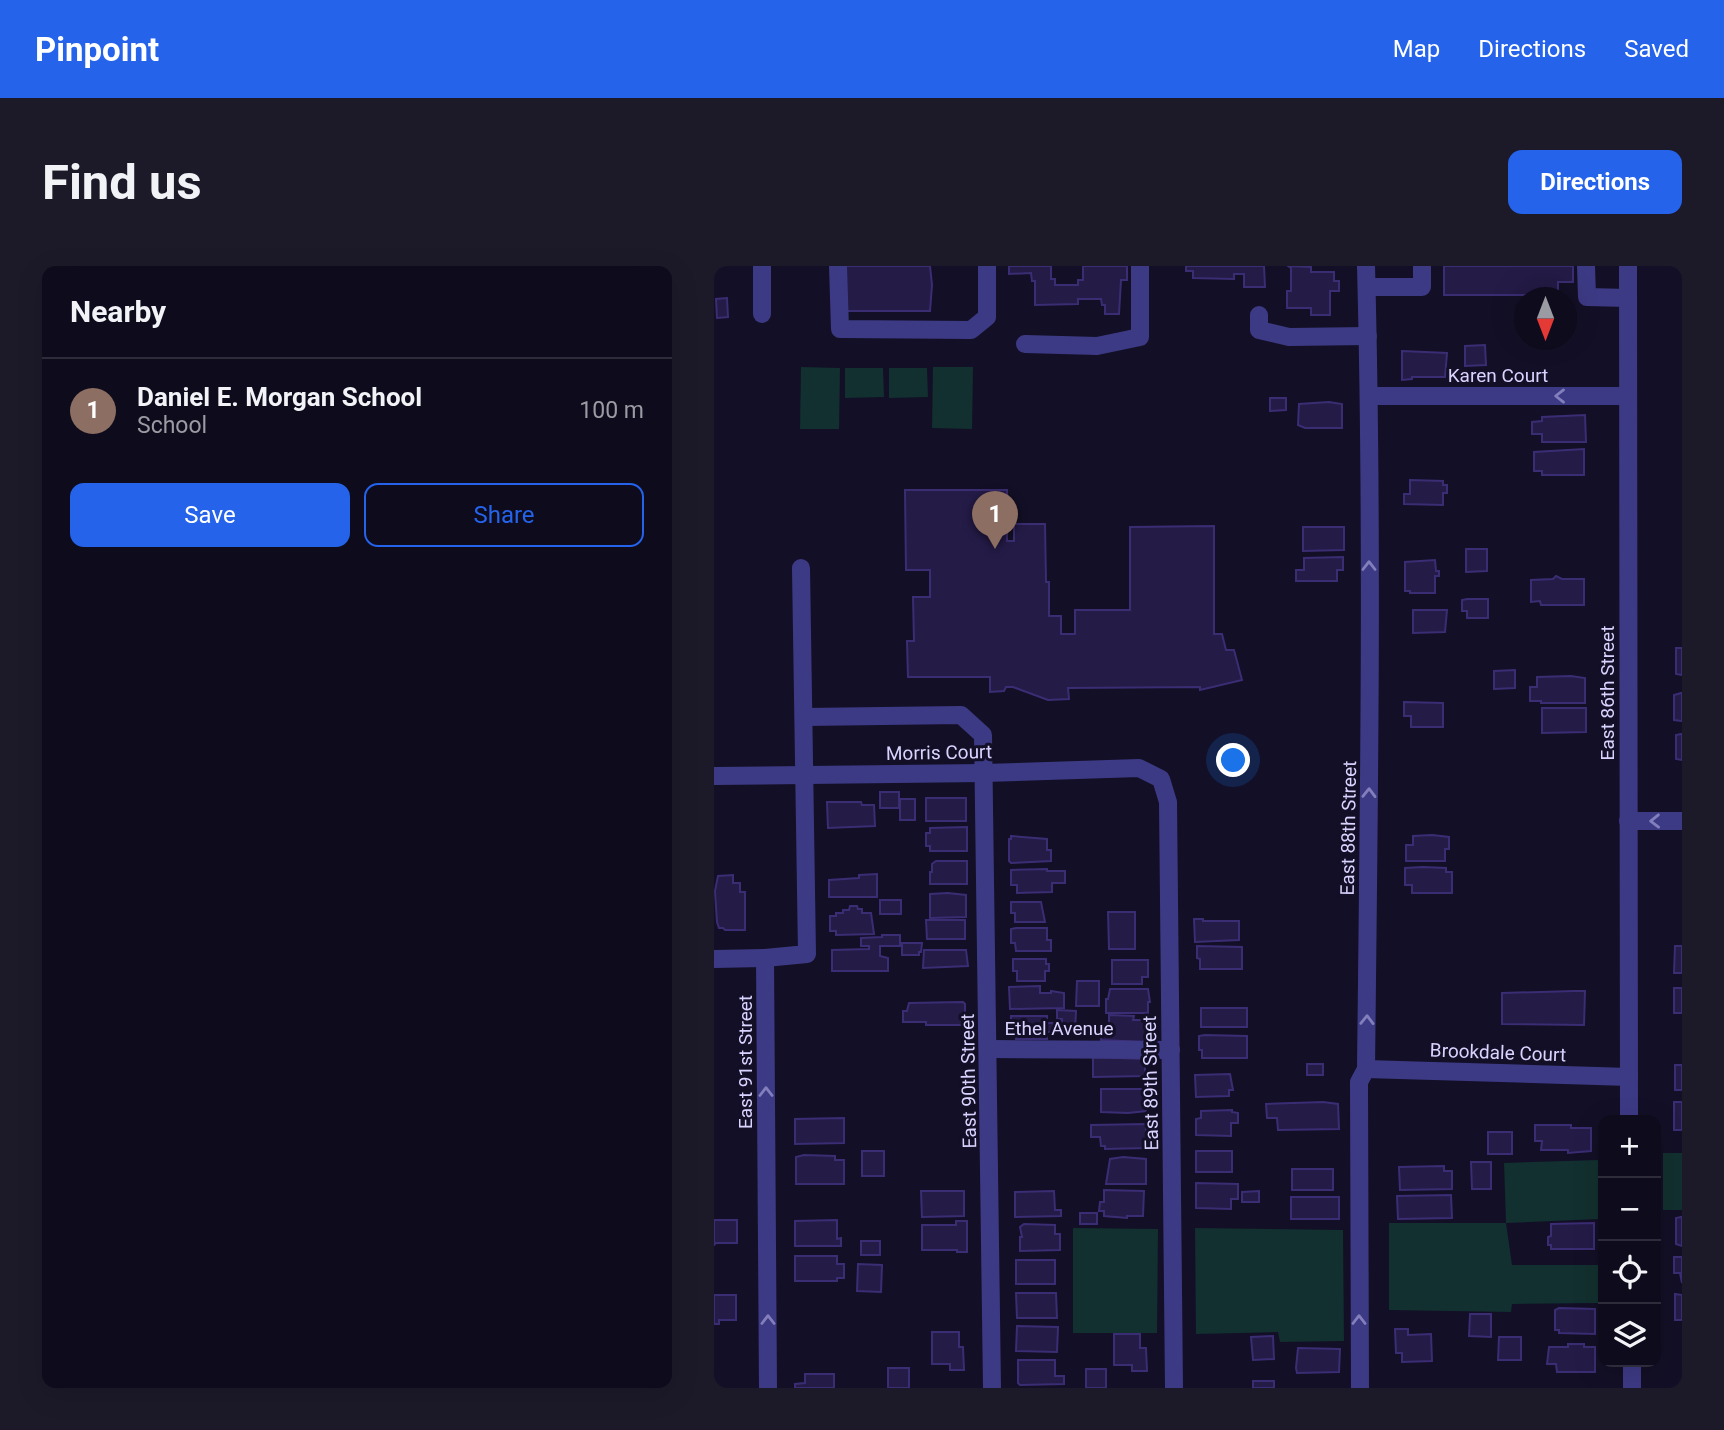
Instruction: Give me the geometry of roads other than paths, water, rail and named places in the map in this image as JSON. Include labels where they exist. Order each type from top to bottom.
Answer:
[{"type":"street","points":[[762,266],[762,314]]},
{"type":"street","points":[[838,266],[840,329],[971,330],[986,317],[987,266]]},
{"type":"street","points":[[1025,344],[1097,346],[1140,337],[1140,266]]},
{"type":"street","name":"East 88th Street","points":[[1360,1388],[1359,1082],[1366,1069],[1370,727],[1366,266]]},
{"type":"street","points":[[1367,287],[1422,286],[1422,266]]},
{"type":"street","points":[[1586,266],[1587,297],[1628,298]]},
{"type":"street","name":"East 86th Street","points":[[1628,266],[1629,1115]]},
{"type":"street","points":[[1259,315],[1259,330],[1289,337],[1368,336]]},
{"type":"street","name":"Karen Court","points":[[1369,396],[1628,396]]},
{"type":"street","points":[[714,959],[807,954],[801,568]]},
{"type":"street","name":"East 90th Street","points":[[803,717],[961,715],[975,725],[983,736],[992,1388]]},
{"type":"street","name":"Morris Court","points":[[714,776],[1139,768],[1161,779]]},
{"type":"street","name":"East 89th Street","points":[[1161,779],[1168,802],[1174,1388]]},
{"type":"street","points":[[1628,821],[1682,821]]},
{"type":"street","name":"East 91st Street","points":[[765,958],[768,1388]]},
{"type":"street","name":"Ethel Avenue","points":[[989,1049],[1171,1050]]},
{"type":"street","name":"Brookdale Court","points":[[1366,1069],[1629,1077]]},
{"type":"street","points":[[1632,1367],[1632,1388]]},
{"type":"place","name":"Daniel E. Morgan School","points":[[995,549]]}]
